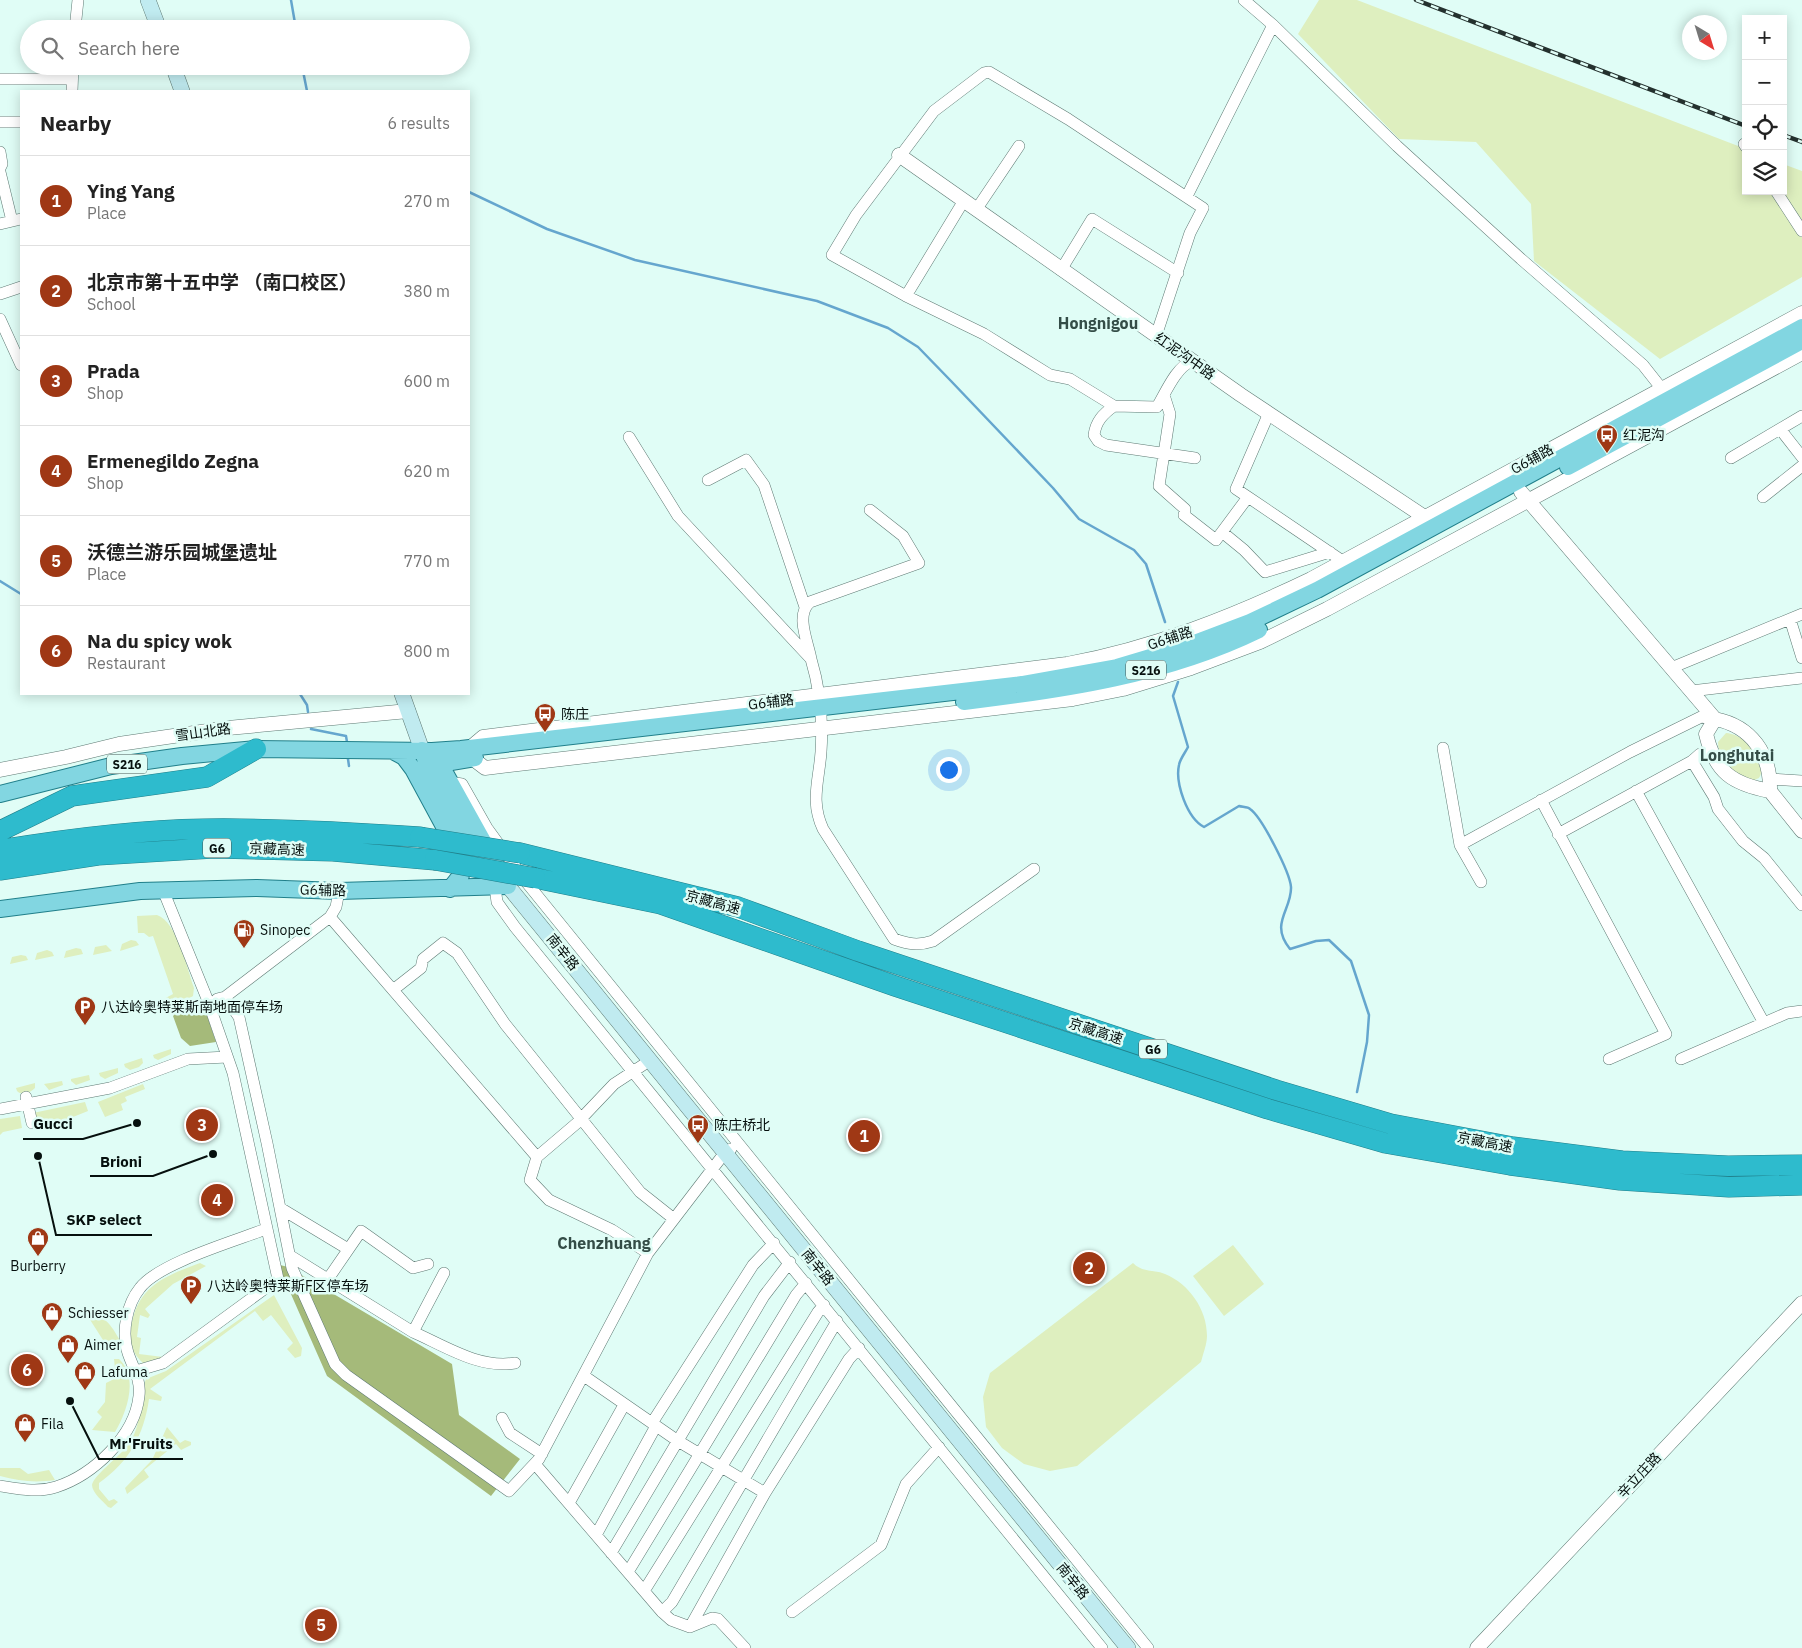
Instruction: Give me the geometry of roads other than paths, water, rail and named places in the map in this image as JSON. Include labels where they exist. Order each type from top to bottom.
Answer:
[{"type":"highway","points":[[0,830],[72,796],[207,777],[256,749]]},
{"type":"highway","name":"京藏高速","points":[[0,850],[94,836],[202,829],[319,830],[420,837],[520,853],[738,907],[858,951],[1267,1087],[1391,1124],[1513,1147],[1622,1161],[1728,1166],[1802,1165]]},
{"type":"highway","name":"京藏高速","points":[[0,870],[98,855],[214,848],[333,851],[435,860],[531,881],[661,904],[895,986],[1184,1081],[1385,1143],[1510,1166],[1620,1180],[1729,1186],[1802,1185]]},
{"type":"main road","points":[[152,2],[157,20]]},
{"type":"main road","points":[[176,75],[182,90]]},
{"type":"main road","name":"G6辅路","points":[[819,713],[1069,676],[1117,667],[1184,647],[1317,590],[1802,327]]},
{"type":"main road","name":"G6辅路","points":[[0,794],[111,766],[256,749],[393,751],[431,755],[471,753],[819,713],[1071,688],[1120,678],[1188,658],[1255,632],[1322,600],[1525,497],[1802,341]]},
{"type":"main road","points":[[402,695],[408,711],[431,755],[449,782],[502,887]]},
{"type":"main road","points":[[393,751],[404,757],[413,769],[460,856],[461,875],[450,889]]},
{"type":"main road","points":[[431,755],[432,778],[502,887]]},
{"type":"main road","name":"G6辅路","points":[[0,909],[106,895],[162,890],[257,888],[339,890],[502,887]]},
{"type":"main road","name":"南辛路","points":[[502,887],[637,1069],[724,1156],[983,1487],[1115,1648]]},
{"type":"main road","name":"南辛路","points":[[502,887],[1128,1648]]},
{"type":"street","points":[[76,20],[78,0]]},
{"type":"street","points":[[1244,0],[1273,25],[1397,146],[1520,259],[1643,365],[1662,389]]},
{"type":"street","points":[[1187,196],[1273,25]]},
{"type":"street","points":[[1156,336],[1190,233],[1203,208],[1068,119],[989,72],[984,73],[934,111],[899,155],[842,234],[832,255],[906,296],[984,334],[1050,375],[1070,379],[1114,406],[1156,407],[1185,364],[1192,361]]},
{"type":"street","points":[[72,75],[72,90]]},
{"type":"street","points":[[0,79],[72,79]]},
{"type":"street","points":[[0,122],[20,122]]},
{"type":"street","points":[[976,210],[1019,146]]},
{"type":"street","points":[[0,152],[2,164],[0,168]]},
{"type":"street","name":"红泥沟中路","points":[[899,155],[963,202],[1192,361],[1426,518]]},
{"type":"street","points":[[0,172],[11,221]]},
{"type":"street","points":[[1779,195],[1802,231]]},
{"type":"street","points":[[906,296],[963,202]]},
{"type":"street","points":[[1060,270],[1092,220],[1178,273]]},
{"type":"street","points":[[0,294],[20,287]]},
{"type":"street","name":"G6辅路","points":[[819,713],[1021,671],[1114,655],[1180,636],[1246,610],[1344,562],[1802,313]]},
{"type":"street","points":[[0,319],[20,363]]},
{"type":"street","name":"G6辅路","points":[[1525,497],[1802,353]]},
{"type":"street","points":[[1164,395],[1170,414],[1160,486],[1184,509],[1184,515],[1216,540],[1248,497]]},
{"type":"street","points":[[1114,406],[1104,414],[1096,425],[1094,435],[1098,441],[1106,445],[1195,458]]},
{"type":"street","points":[[1269,414],[1236,489],[1344,562]]},
{"type":"street","points":[[1731,458],[1802,416]]},
{"type":"street","points":[[1780,429],[1802,457]]},
{"type":"street","points":[[629,437],[678,516],[811,659]]},
{"type":"street","points":[[708,480],[746,460],[764,485],[805,607]]},
{"type":"street","points":[[1763,497],[1802,466]]},
{"type":"street","points":[[1525,497],[1715,719]]},
{"type":"street","points":[[870,510],[904,536],[920,563],[810,602],[801,615],[818,684],[821,751],[815,812],[823,828],[894,939],[922,945],[933,941],[1034,869]]},
{"type":"street","points":[[1222,532],[1244,550],[1265,572],[1330,552]]},
{"type":"street","points":[[1671,668],[1802,614]]},
{"type":"street","points":[[1790,619],[1802,658]]},
{"type":"street","points":[[1691,691],[1802,678]]},
{"type":"street","name":"雪山北路","points":[[0,770],[119,744],[228,728],[408,711]]},
{"type":"street","points":[[1460,845],[1630,752],[1701,717],[1730,722],[1755,741],[1762,754],[1770,785],[1802,831]]},
{"type":"street","points":[[1715,719],[1706,734],[1710,751],[1718,764],[1730,777],[1746,786],[1802,781]]},
{"type":"street","points":[[1443,748],[1460,845],[1481,882]]},
{"type":"street","points":[[1558,834],[1692,761],[1700,754],[1710,751]]},
{"type":"street","points":[[1692,761],[1714,797],[1718,810],[1743,841],[1764,858],[1802,905]]},
{"type":"street","points":[[449,782],[462,784],[487,828],[531,881],[724,1156],[774,1243],[1102,1648]]},
{"type":"street","points":[[1636,792],[1764,1023]]},
{"type":"street","points":[[1540,800],[1666,1034],[1609,1059]]},
{"type":"street","points":[[502,887],[531,881]]},
{"type":"street","points":[[136,1371],[163,1363],[278,1279],[233,1072],[208,1001],[162,890]]},
{"type":"street","points":[[208,1001],[225,997],[330,917],[336,907],[339,890]]},
{"type":"street","points":[[330,917],[537,1157]]},
{"type":"street","points":[[393,990],[421,968],[423,959],[443,943],[457,953],[505,1024],[640,1192],[674,1219]]},
{"type":"street","points":[[225,997],[239,1017],[292,1268],[340,1370],[509,1491],[538,1459],[648,1253],[724,1156]]},
{"type":"street","points":[[1681,1059],[1787,1013],[1802,1011]]},
{"type":"street","points":[[0,1102],[110,1088],[188,1059],[226,1053]]},
{"type":"street","points":[[637,1069],[614,1084],[581,1118],[537,1157],[530,1180],[549,1200],[612,1230],[648,1253]]},
{"type":"street","points":[[0,1109],[27,1100]]},
{"type":"street","points":[[27,1100],[32,1123]]},
{"type":"street","points":[[724,1156],[1148,1648]]},
{"type":"street","points":[[280,1208],[348,1249]]},
{"type":"street","points":[[0,1486],[28,1491],[56,1487],[105,1458],[123,1438],[132,1420],[139,1398],[139,1383],[128,1352],[126,1334],[129,1308],[141,1287],[149,1279],[173,1265],[266,1229]]},
{"type":"street","points":[[328,1279],[361,1231],[413,1268],[428,1264]]},
{"type":"street","points":[[596,1535],[654,1425],[753,1265],[774,1243]]},
{"type":"street","points":[[290,1255],[413,1332],[480,1362],[497,1365],[515,1362]]},
{"type":"street","points":[[611,1553],[764,1296],[790,1262]]},
{"type":"street","points":[[413,1332],[444,1274]]},
{"type":"street","points":[[628,1572],[796,1295],[806,1283]]},
{"type":"street","name":"辛立庄路","points":[[1477,1648],[1802,1303]]},
{"type":"street","points":[[644,1591],[824,1305]]},
{"type":"street","points":[[662,1612],[672,1602],[837,1321]]},
{"type":"street","points":[[690,1627],[765,1493],[848,1360],[859,1348]]},
{"type":"street","points":[[584,1376],[678,1441],[765,1493]]},
{"type":"street","points":[[569,1504],[624,1405]]},
{"type":"street","points":[[502,1418],[510,1433],[538,1459],[569,1504],[662,1612],[671,1620],[690,1627],[712,1618],[718,1620],[745,1648]]},
{"type":"street","points":[[792,1612],[881,1544],[906,1484],[939,1447]]},
{"type":"waterway","points":[[291,0],[294,20]]},
{"type":"waterway","points":[[304,75],[307,90]]},
{"type":"waterway","points":[[470,192],[547,229],[635,260],[817,301],[888,328],[918,347],[1053,488],[1079,519],[1134,550],[1146,564],[1165,622]]},
{"type":"waterway","points":[[0,581],[20,593]]},
{"type":"waterway","points":[[1178,682],[1173,696],[1188,747],[1181,758],[1178,772],[1181,790],[1192,816],[1204,827],[1239,806],[1250,809],[1268,834],[1281,858],[1291,887],[1281,924],[1284,940],[1290,949],[1316,941],[1329,940],[1351,961],[1369,1015],[1367,1042],[1357,1092]]},
{"type":"waterway","points":[[301,695],[307,705],[308,712]]},
{"type":"waterway","points":[[311,729],[346,736],[347,742]]},
{"type":"waterway","points":[[348,759],[349,766]]},
{"type":"railway","points":[[1416,0],[1742,124]]},
{"type":"railway","points":[[1787,136],[1802,142]]},
{"type":"place","name":"红泥沟","points":[[1607,454]]},
{"type":"place","name":"陈庄","points":[[545,733]]},
{"type":"place","name":"Sinopec","points":[[244,949]]},
{"type":"place","name":"八达岭奥特莱斯南地面停车场","points":[[85,1026]]},
{"type":"place","name":"Gucci","points":[[137,1123]]},
{"type":"place","name":"Prada","points":[[202,1125]]},
{"type":"place","name":"Ying Yang","points":[[864,1136]]},
{"type":"place","name":"陈庄桥北","points":[[698,1144]]},
{"type":"place","name":"Brioni","points":[[213,1154]]},
{"type":"place","name":"SKP select","points":[[38,1156]]},
{"type":"place","name":"Ermenegildo Zegna","points":[[217,1200]]},
{"type":"place","name":"Burberry","points":[[38,1257]]},
{"type":"place","name":"北京市第十五中学 （南口校区）","points":[[1089,1268]]},
{"type":"place","name":"八达岭奥特莱斯F区停车场","points":[[191,1305]]},
{"type":"place","name":"Schiesser","points":[[52,1332]]},
{"type":"place","name":"Aimer","points":[[68,1364]]},
{"type":"place","name":"Na du spicy wok","points":[[27,1370]]},
{"type":"place","name":"Lafuma","points":[[85,1391]]},
{"type":"place","name":"Mr'Fruits","points":[[70,1401]]},
{"type":"place","name":"Fila","points":[[25,1443]]},
{"type":"place","name":"沃德兰游乐园城堡遗址","points":[[321,1625]]},
{"type":"district","name":"Hongnigou","points":[[1098,323]]},
{"type":"district","name":"Longhutai","points":[[1737,755]]},
{"type":"district","name":"Chenzhuang","points":[[604,1243]]}]
